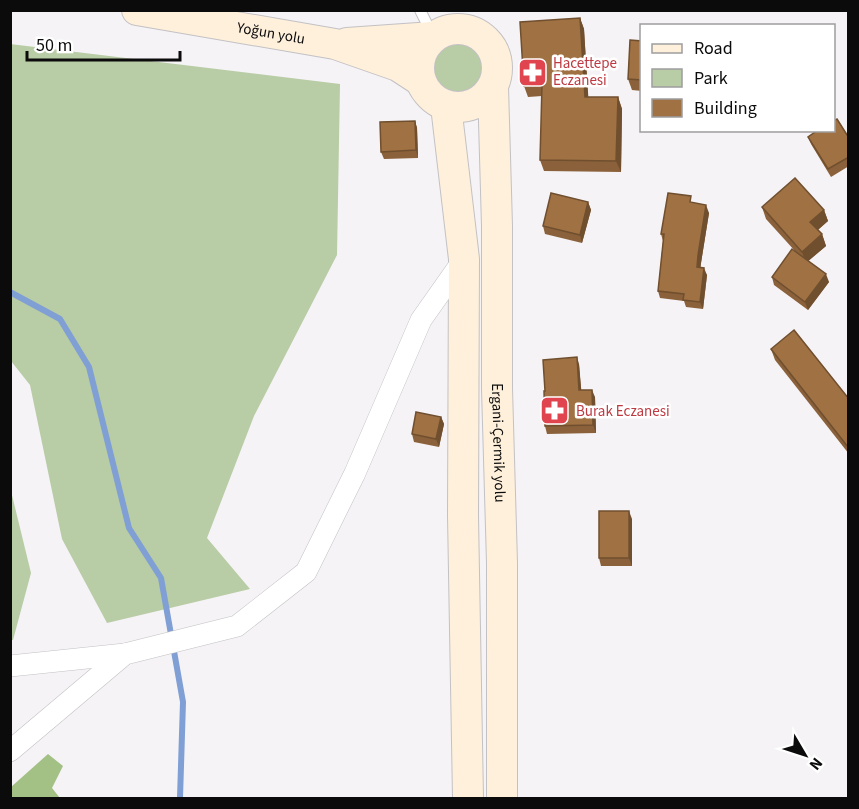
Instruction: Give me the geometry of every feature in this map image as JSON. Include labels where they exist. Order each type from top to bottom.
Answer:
[{"type":"main road","name":"Yoğun yolu","points":[[137,10],[335,44]]},
{"type":"main road","points":[[335,44],[442,26],[471,30],[483,24],[497,60],[497,73],[493,87],[473,104],[459,107],[446,106],[426,92],[421,81],[418,69],[420,57],[425,46],[442,26]]},
{"type":"main road","points":[[335,44],[398,66],[421,81]]},
{"type":"main road","name":"Ergani-Çermik yolu","points":[[493,87],[502,563],[502,798]]},
{"type":"main road","points":[[446,106],[464,259],[463,516],[468,798]]},
{"type":"street","points":[[10,666],[125,654],[237,626],[306,572],[355,472],[421,320],[464,259]]},
{"type":"street","points":[[10,752],[125,654]]},
{"type":"lane","points":[[420,10],[442,26]]},
{"type":"green space","points":[[458,42],[476,49],[483,67],[476,85],[458,92],[440,85],[433,67],[440,49]]},
{"type":"green space","points":[[10,44],[340,84],[337,255],[254,416],[207,538],[250,589],[107,623],[62,539],[30,385],[11,361]]},
{"type":"green space","points":[[10,487],[31,573],[13,640],[11,640]]},
{"type":"green space","points":[[48,754],[63,766],[52,788],[60,798],[11,798],[11,787]]},
{"type":"building","points":[[580,18],[585,97],[618,97],[616,161],[540,160],[542,85],[524,86],[520,22]]},
{"type":"building","points":[[630,40],[640,41],[640,80],[628,79]]},
{"type":"building","points":[[837,119],[849,138],[849,157],[828,169],[808,137],[815,132],[835,132]]},
{"type":"building","points":[[415,121],[416,150],[381,152],[380,122]]},
{"type":"building","points":[[795,178],[824,210],[810,222],[822,234],[802,252],[762,207]]},
{"type":"building","points":[[551,193],[588,202],[580,235],[543,226]]},
{"type":"building","points":[[668,193],[691,196],[690,202],[706,205],[697,267],[704,268],[700,302],[683,300],[684,294],[658,291],[664,234],[661,234]]},
{"type":"building","points":[[792,249],[826,274],[805,302],[772,277]]},
{"type":"building","points":[[794,330],[849,399],[849,447],[771,349]]},
{"type":"building","points":[[577,357],[579,390],[592,390],[593,425],[545,426],[543,360]]},
{"type":"building","points":[[416,412],[441,417],[436,439],[412,434]]},
{"type":"building","points":[[599,511],[629,511],[629,558],[599,558]]},
{"type":"waterway","points":[[10,292],[60,319],[89,367],[129,528],[161,578],[183,702],[180,798]]},
{"type":"place","name":"Hacettepe Eczanesi","points":[[532,72]]},
{"type":"place","name":"Burak Eczanesi","points":[[555,411]]}]
